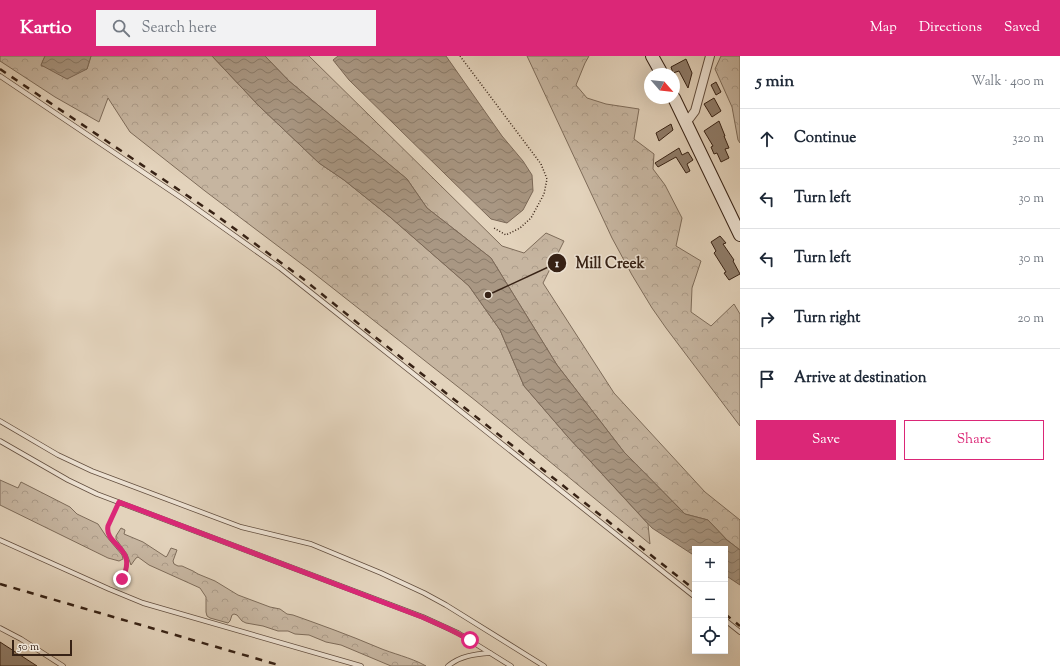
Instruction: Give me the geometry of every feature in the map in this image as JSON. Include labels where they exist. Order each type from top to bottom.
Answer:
[{"type":"main road","points":[[652,56],[659,68]]},
{"type":"main road","points":[[677,104],[740,235]]},
{"type":"street","points":[[686,123],[695,111],[710,56]]},
{"type":"lane","points":[[0,76],[200,210],[275,264],[692,594]]},
{"type":"lane","points":[[0,421],[58,455],[92,471],[241,527],[311,544],[381,573],[446,605],[544,666]]},
{"type":"lane","points":[[0,440],[77,485],[422,617],[458,633],[511,666]]},
{"type":"lane","points":[[0,540],[114,591],[158,608],[361,666]]},
{"type":"lane","points":[[728,622],[740,632]]},
{"type":"lane","points":[[0,628],[21,639],[63,666]]},
{"type":"lane","points":[[448,666],[467,656],[490,653]]},
{"type":"path","points":[[460,56],[541,164],[547,179],[544,194],[531,218],[520,228],[506,235],[494,228]]},
{"type":"path","points":[[114,591],[125,573],[127,564],[124,553],[110,537],[107,530],[119,502]]},
{"type":"green space","points":[[0,56],[45,56],[41,66],[87,69],[91,56],[212,56],[259,106],[319,163],[344,180],[390,217],[469,286],[500,330],[524,386],[568,437],[648,524],[650,544],[476,401],[311,271],[130,132],[108,98],[99,122],[55,97],[0,61]]},
{"type":"green space","points":[[265,56],[309,56],[502,246],[524,253],[546,233],[564,241],[543,283],[614,393],[705,492],[740,520],[740,550],[727,540],[708,520],[685,514],[624,452],[557,365],[491,258],[427,208],[407,179],[289,81]]},
{"type":"green space","points":[[527,56],[589,56],[576,85],[587,98],[606,104],[639,109],[634,139],[654,154],[653,169],[665,185],[682,218],[676,246],[701,261],[692,288],[691,312],[711,326],[734,304],[740,314],[740,426],[666,328],[632,275],[612,238]]},
{"type":"green space","points":[[721,56],[740,56],[740,143],[738,140],[732,107],[715,69]]},
{"type":"green space","points":[[0,480],[18,488],[21,482],[70,507],[77,514],[98,524],[122,555],[123,559],[119,561],[108,558],[0,505]]},
{"type":"green space","points":[[121,528],[125,530],[124,534],[143,542],[166,557],[171,548],[177,550],[173,561],[174,564],[182,566],[215,581],[238,595],[270,607],[280,609],[287,614],[335,630],[426,666],[391,666],[341,645],[326,642],[309,635],[295,634],[288,631],[278,631],[263,626],[246,623],[234,614],[228,623],[210,618],[207,616],[206,612],[206,597],[200,588],[149,565],[138,557],[131,565],[127,554],[116,539],[116,536]]},
{"type":"water","points":[[45,56],[91,56],[87,69],[67,79],[41,65]]},
{"type":"water","points":[[212,56],[265,56],[289,81],[407,179],[427,208],[491,258],[557,365],[624,452],[685,514],[708,520],[727,540],[740,550],[740,585],[728,577],[728,546],[692,546],[692,554],[652,528],[568,437],[524,386],[500,330],[469,286],[390,217],[344,180],[319,163],[259,106]]},
{"type":"water","points":[[338,56],[446,56],[502,136],[523,161],[532,175],[533,191],[523,210],[507,223],[491,219],[349,80],[333,60]]},
{"type":"building","points":[[686,59],[692,73],[688,88],[680,73],[680,68],[671,67]]},
{"type":"building","points":[[716,82],[721,92],[716,95],[711,85]]},
{"type":"building","points":[[714,98],[721,111],[712,117],[704,104]]},
{"type":"building","points":[[719,121],[729,148],[725,149],[729,158],[721,162],[717,153],[714,154],[711,147],[713,146],[704,131]]},
{"type":"building","points":[[671,124],[673,130],[659,141],[656,133]]},
{"type":"building","points":[[679,148],[682,155],[688,152],[693,160],[687,164],[690,171],[686,173],[676,157],[658,167],[655,163]]},
{"type":"building","points":[[720,236],[726,243],[723,244],[734,260],[733,261],[740,274],[729,280],[724,273],[726,272],[714,253],[716,251],[711,242]]},
{"type":"building","points":[[0,642],[37,666],[0,666]]},
{"type":"railway","points":[[0,69],[213,213],[302,278],[692,588]]},
{"type":"railway","points":[[0,584],[282,666]]},
{"type":"railway","points":[[728,616],[740,626]]},
{"type":"place","name":"Mill Creek","points":[[488,295]]},
{"type":"route","points":[[122,579],[127,567],[127,561],[124,553],[110,537],[107,530],[119,502],[435,622],[470,640]]}]
